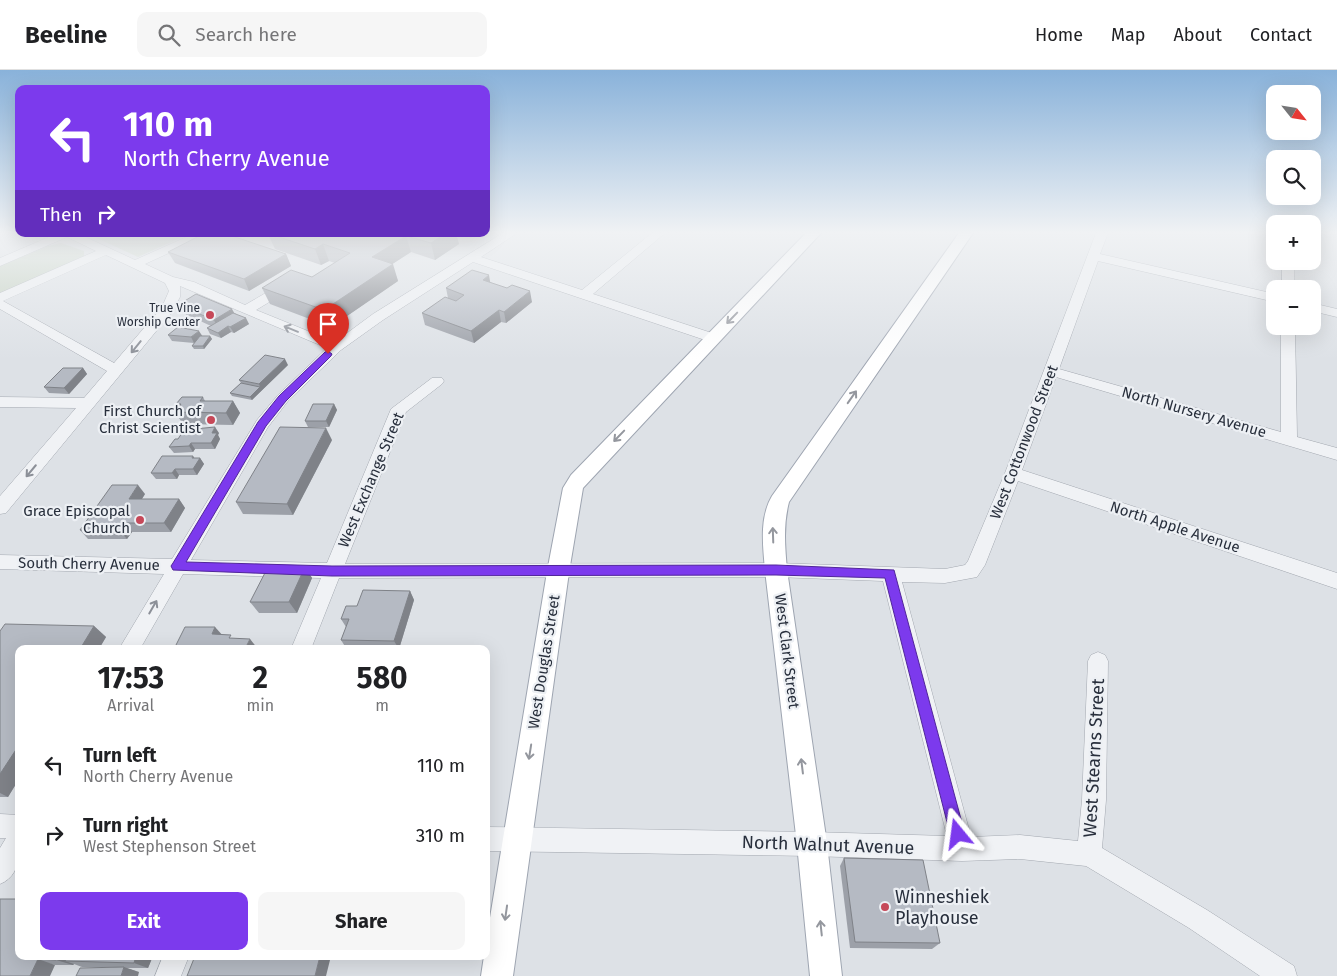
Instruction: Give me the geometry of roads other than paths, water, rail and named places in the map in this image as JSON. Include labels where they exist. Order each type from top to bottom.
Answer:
[{"type":"main road","name":"West Douglas Street","points":[[496,976],[570,496],[578,480],[773,275]]},
{"type":"main road","name":"West Clark Street","points":[[826,976],[812,844],[772,533],[779,501],[936,275]]},
{"type":"street","points":[[0,298],[51,275]]},
{"type":"street","points":[[158,275],[190,285],[336,347]]},
{"type":"street","points":[[131,645],[262,424],[283,398],[336,347],[378,317],[445,275]]},
{"type":"street","points":[[525,275],[713,338]]},
{"type":"street","points":[[584,295],[608,275]]},
{"type":"street","name":"West Cottonwood Street","points":[[890,573],[945,576],[970,572],[976,566],[1013,473],[1086,275]]},
{"type":"street","points":[[1177,275],[1266,296]]},
{"type":"street","points":[[0,508],[117,371],[167,309],[176,292],[176,287],[164,278]]},
{"type":"street","points":[[246,310],[293,282]]},
{"type":"street","points":[[167,309],[179,300],[193,295],[217,297]]},
{"type":"street","points":[[0,304],[117,371]]},
{"type":"street","points":[[1321,309],[1337,313]]},
{"type":"street","points":[[1288,335],[1290,440]]},
{"type":"street","name":"North Nursery Avenue","points":[[1051,371],[1337,454]]},
{"type":"street","name":"West Exchange Street","points":[[303,645],[399,409],[437,380]]},
{"type":"street","points":[[0,402],[89,403]]},
{"type":"street","name":"North Apple Avenue","points":[[1013,473],[1337,581]]},
{"type":"street","name":"South Cherry Avenue","points":[[0,562],[332,571],[558,572],[776,570],[890,573]]},
{"type":"street","points":[[890,573],[962,849]]},
{"type":"street","name":"West Stearns Street","points":[[1089,854],[1094,800],[1098,661]]},
{"type":"street","points":[[0,826],[15,827]]},
{"type":"street","name":"North Walnut Avenue","points":[[490,839],[812,844],[962,849],[1020,847],[1089,854],[1198,919],[1284,976]]},
{"type":"street","points":[[0,872],[15,846]]},
{"type":"street","points":[[168,976],[174,960]]},
{"type":"place","name":"True Vine Worship Center","points":[[210,315]]},
{"type":"place","name":"First Church of Christ Scientist","points":[[211,420]]},
{"type":"place","name":"Grace Episcopal Church","points":[[140,520]]},
{"type":"place","name":"Winneshiek Playhouse","points":[[885,907]]}]
